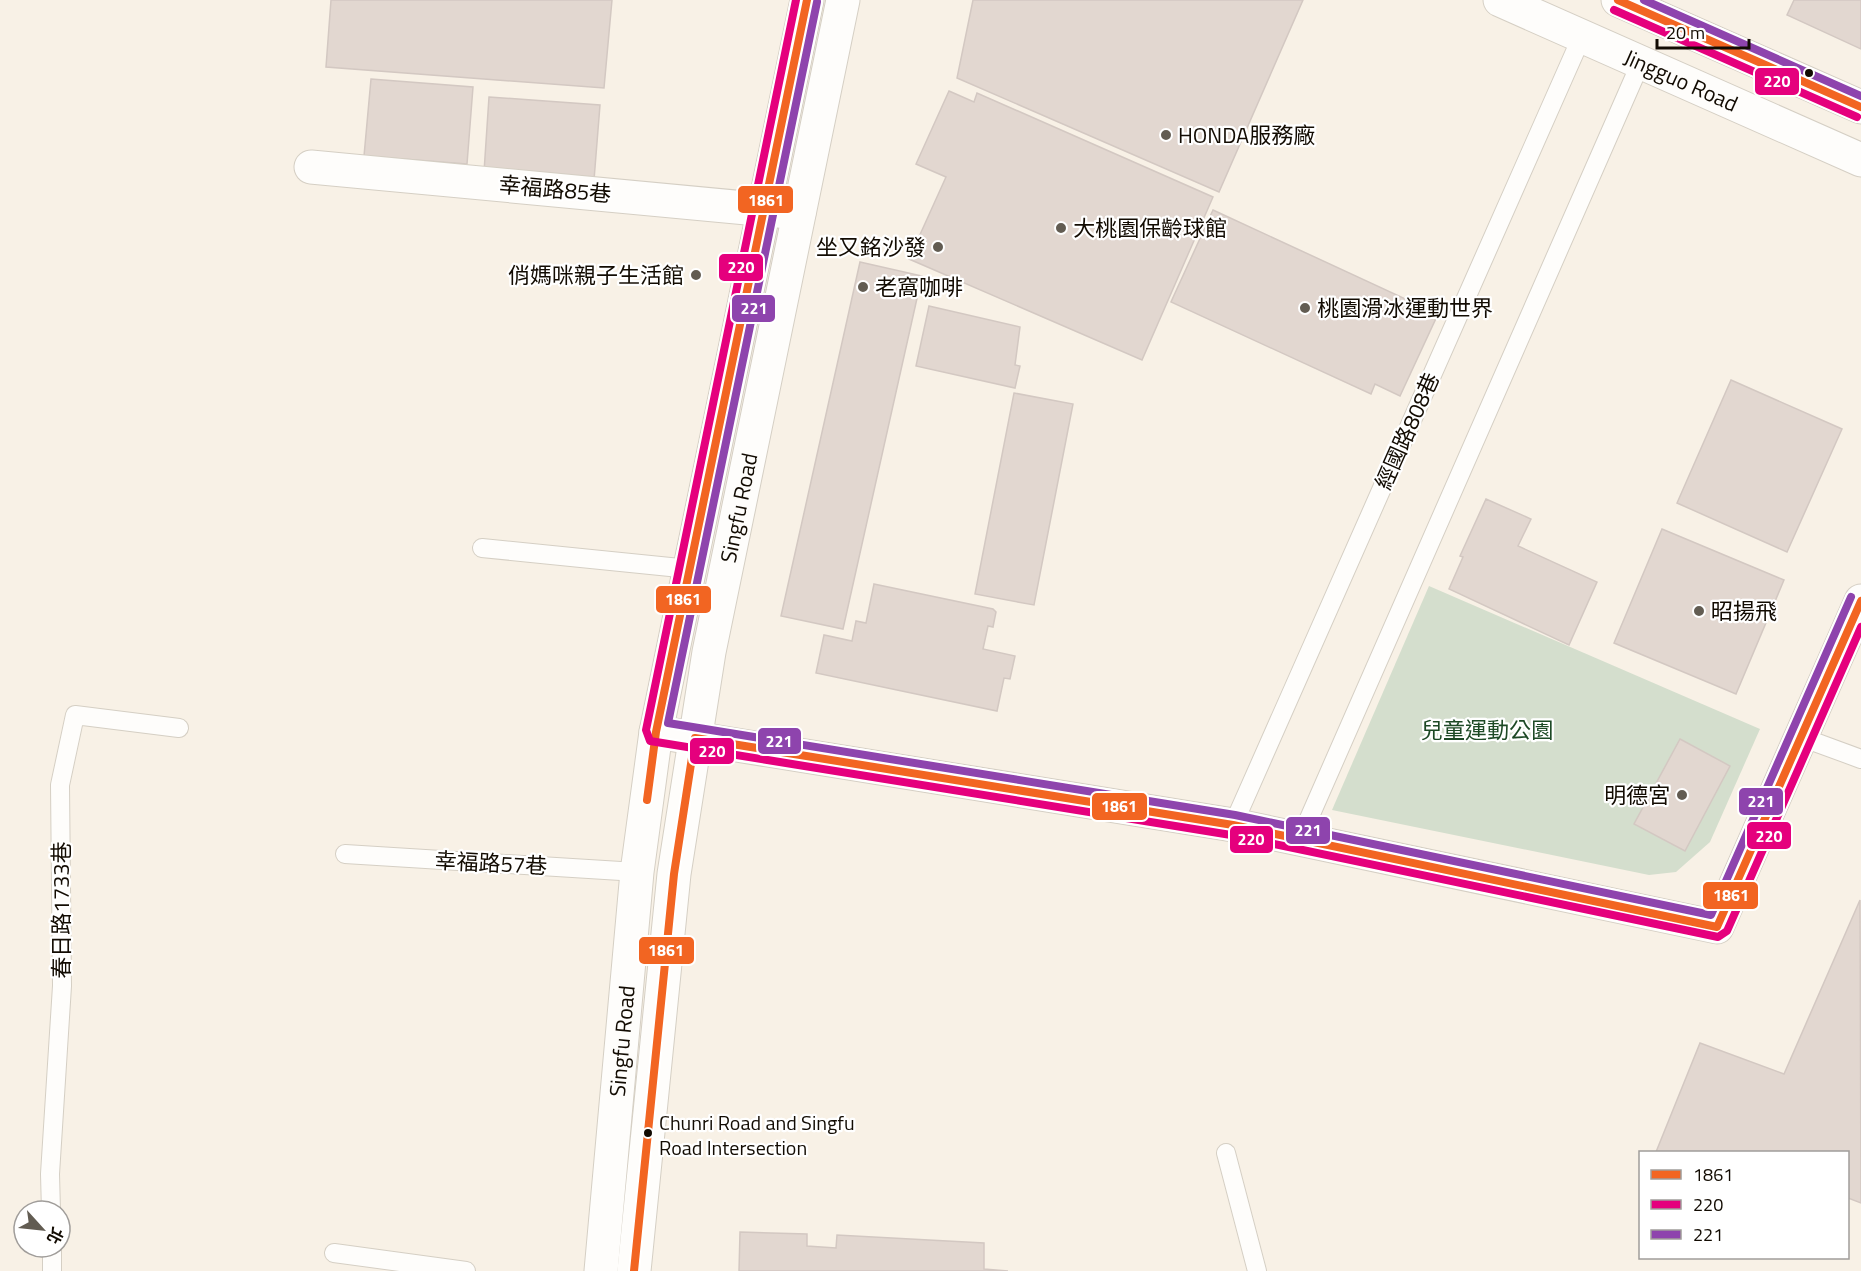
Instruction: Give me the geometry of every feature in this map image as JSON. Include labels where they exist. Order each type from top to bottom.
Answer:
[{"type":"street","name":"Singfu Road","points":[[601,1271],[637,872],[656,732],[807,0]]},
{"type":"street","name":"Singfu Road","points":[[634,1271],[674,874],[695,738],[710,647],[843,0]]},
{"type":"street","name":"Jingguo Road","points":[[1500,0],[1861,160]]},
{"type":"street","points":[[1618,0],[1861,107]]},
{"type":"street","name":"幸福路85巷","points":[[310,167],[800,213]]},
{"type":"street","points":[[656,732],[1233,825],[1717,927],[1861,602]]},
{"type":"lane","name":"經國路808巷","points":[[1233,825],[1582,36]]},
{"type":"lane","points":[[1300,839],[1641,62]]},
{"type":"lane","points":[[482,548],[690,569]]},
{"type":"lane","name":"春日路1733巷","points":[[51,1199],[50,1174],[62,986],[60,785],[75,715],[179,728]]},
{"type":"lane","points":[[1801,736],[1861,759]]},
{"type":"lane","name":"幸福路57巷","points":[[345,854],[637,872]]},
{"type":"lane","points":[[1226,1153],[1257,1271]]},
{"type":"lane","points":[[334,1253],[466,1271]]},
{"type":"green space","name":"兒童運動公園","points":[[1429,586],[1760,729],[1710,842],[1676,872],[1649,875],[1332,810]]},
{"type":"building","points":[[331,0],[612,0],[604,88],[326,67]]},
{"type":"building","name":"HONDA服務廠","points":[[973,0],[1303,0],[1219,192],[957,78]]},
{"type":"building","points":[[1794,0],[1861,0],[1861,49],[1787,15]]},
{"type":"building","points":[[371,79],[473,87],[467,164],[364,156]]},
{"type":"building","name":"大桃園保齡球館","points":[[949,91],[974,102],[977,93],[1213,197],[1142,360],[909,259],[946,177],[916,164]]},
{"type":"building","points":[[489,97],[600,105],[594,180],[484,172]]},
{"type":"building","name":"桃園滑冰運動世界","points":[[1213,210],[1438,314],[1400,396],[1375,384],[1371,394],[1171,302]]},
{"type":"building","points":[[860,262],[922,276],[843,629],[781,616]]},
{"type":"building","points":[[929,306],[1020,327],[1015,365],[1020,366],[1015,388],[916,366]]},
{"type":"building","points":[[1731,380],[1842,429],[1787,552],[1677,503]]},
{"type":"building","points":[[1014,393],[1073,404],[1034,605],[975,594]]},
{"type":"building","points":[[1486,499],[1531,519],[1518,546],[1597,582],[1569,645],[1449,589],[1463,557],[1460,556]]},
{"type":"building","name":"昭揚飛","points":[[1662,529],[1784,580],[1736,694],[1614,643]]},
{"type":"building","points":[[874,584],[993,609],[996,612],[993,627],[988,626],[983,649],[1015,656],[1010,679],[1004,678],[997,711],[816,673],[824,635],[852,641],[856,621],[866,623]]},
{"type":"building","name":"明德宮","points":[[1680,739],[1730,766],[1685,851],[1634,824]]},
{"type":"building","points":[[1860,900],[1861,1203],[1849,1198],[1849,1151],[1656,1151],[1700,1043],[1784,1074]]},
{"type":"building","points":[[740,1232],[807,1234],[807,1246],[836,1248],[837,1235],[984,1243],[984,1269],[1008,1271],[739,1271]]},
{"type":"transit line","name":"220","points":[[796,0],[646,730],[650,741],[1231,835],[1718,937],[1727,931],[1861,627]]},
{"type":"transit line","name":"1861","points":[[647,800],[656,732],[807,0]]},
{"type":"transit line","name":"1861","points":[[1618,0],[1861,107]]},
{"type":"transit line","name":"221","points":[[1644,0],[1861,96]]},
{"type":"transit line","name":"221","points":[[817,2],[668,723],[1235,815],[1711,915],[1851,597]]},
{"type":"transit line","name":"220","points":[[1614,10],[1857,117]]},
{"type":"transit line","name":"1861","points":[[634,1271],[674,874],[695,738],[1233,825],[1717,927],[1861,601]]},
{"type":"place","name":"HONDA服務廠","points":[[1166,135]]},
{"type":"place","name":"大桃園保齡球館","points":[[1061,228]]},
{"type":"place","name":"坐又銘沙發","points":[[938,247]]},
{"type":"place","name":"俏媽咪親子生活館","points":[[696,275]]},
{"type":"place","name":"老窩咖啡","points":[[863,287]]},
{"type":"place","name":"桃園滑冰運動世界","points":[[1305,308]]},
{"type":"place","name":"昭揚飛","points":[[1699,611]]},
{"type":"place","name":"明德宮","points":[[1682,795]]},
{"type":"place","name":"Chunri Road and Singfu Road Intersection","points":[[648,1133]]}]
